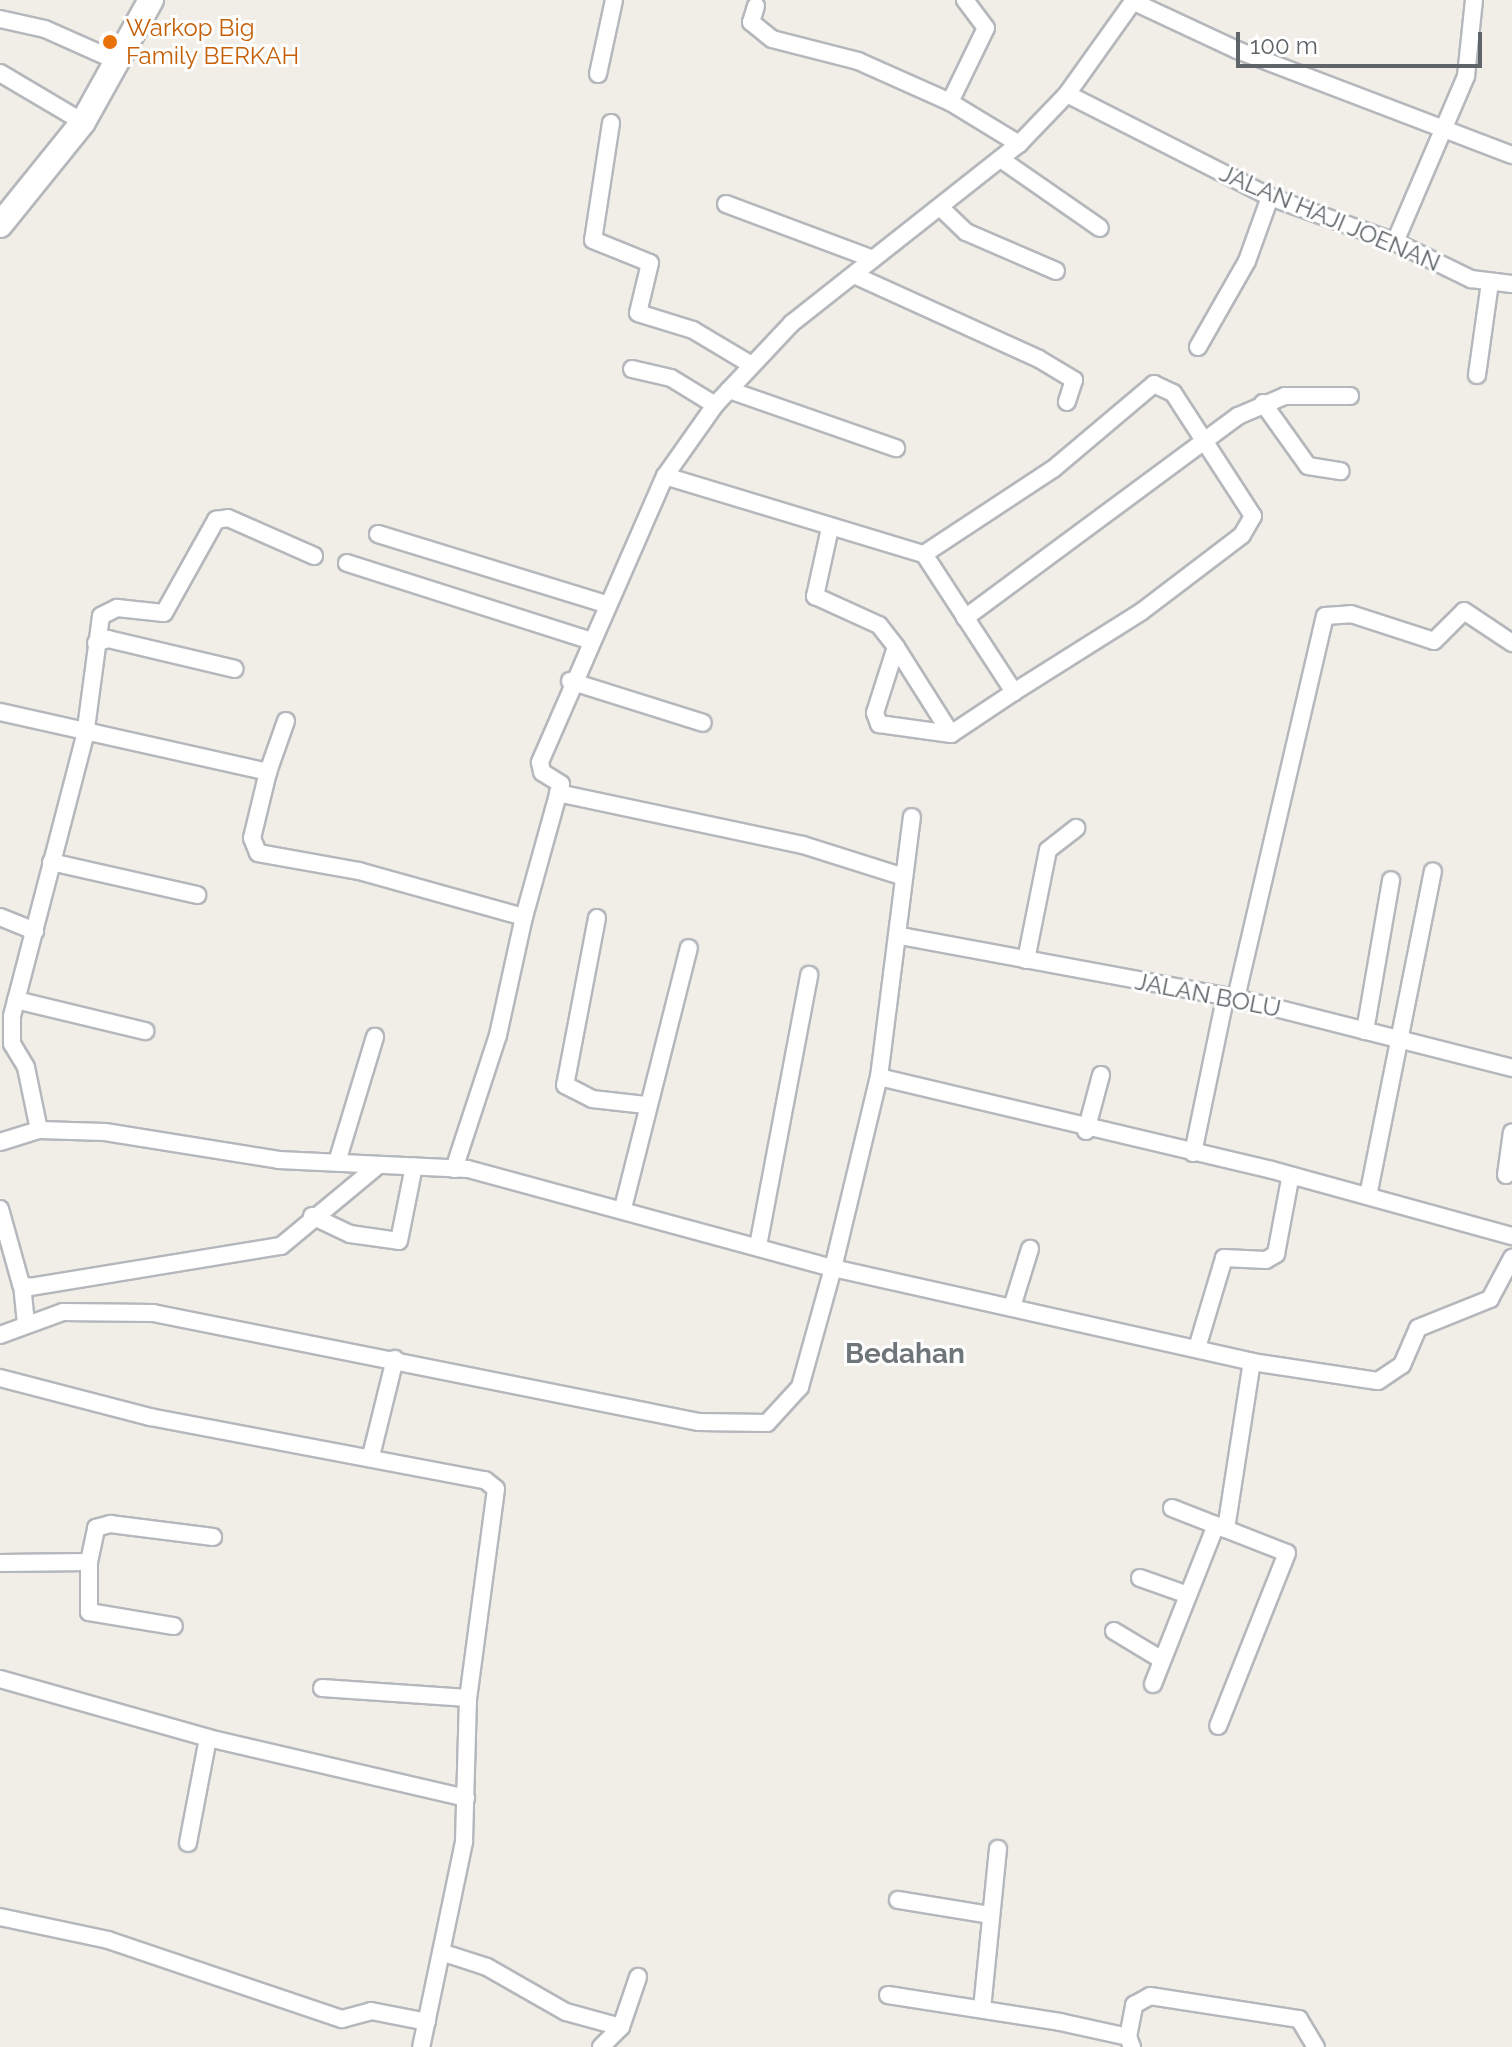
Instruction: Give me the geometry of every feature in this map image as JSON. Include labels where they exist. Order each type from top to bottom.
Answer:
[{"type":"street","points":[[4,215],[83,122],[151,0]]},
{"type":"street","points":[[598,74],[614,0]]},
{"type":"street","points":[[950,102],[986,28],[965,0]]},
{"type":"street","points":[[1395,242],[1466,76],[1474,0]]},
{"type":"street","points":[[454,1169],[498,1035],[524,917],[558,793],[561,780],[542,772],[540,762],[570,681],[665,476],[715,405],[750,364],[826,291],[854,275],[1019,144],[1067,94],[1134,1],[1445,131],[1512,155]]},
{"type":"street","points":[[756,6],[751,22],[772,39],[858,61],[950,102],[1019,144]]},
{"type":"street","points":[[0,19],[45,29],[117,61]]},
{"type":"street","points":[[0,73],[83,122]]},
{"type":"street","name":"JALAN HAJI JOENAN","points":[[1067,94],[1270,197],[1395,242],[1490,283],[1512,284]]},
{"type":"street","points":[[611,123],[593,240],[650,263],[638,313],[693,330],[750,364]]},
{"type":"street","points":[[1002,160],[1100,228]]},
{"type":"street","points":[[1198,347],[1247,261],[1270,197]]},
{"type":"street","points":[[726,204],[873,259]]},
{"type":"street","points":[[940,207],[966,232],[1056,271]]},
{"type":"street","points":[[854,275],[1039,359],[1074,380],[1067,402]]},
{"type":"street","points":[[1477,375],[1490,283]]},
{"type":"street","points":[[632,369],[671,378],[715,405]]},
{"type":"street","points":[[896,647],[876,720],[951,734],[1141,612],[1251,525],[1250,509],[1201,443],[1173,393],[1154,384],[1053,469],[924,554]]},
{"type":"street","points":[[729,390],[896,448]]},
{"type":"street","points":[[965,618],[1201,443],[1263,403],[1350,396]]},
{"type":"street","points":[[1263,403],[1308,466],[1341,471]]},
{"type":"street","points":[[665,476],[924,554],[1014,692]]},
{"type":"street","points":[[39,1130],[26,1067],[12,1044],[9,1009],[35,931],[85,736],[96,643],[105,610],[164,613],[216,520],[228,518],[314,556]]},
{"type":"street","points":[[830,528],[815,596],[879,625],[951,734]]},
{"type":"street","points":[[378,534],[605,604]]},
{"type":"street","points":[[347,563],[589,640]]},
{"type":"street","points":[[1193,1153],[1325,616],[1351,614],[1434,641],[1464,611],[1512,643]]},
{"type":"street","points":[[96,643],[108,639],[235,669]]},
{"type":"street","points":[[570,681],[703,723]]},
{"type":"street","points":[[0,712],[85,736],[268,772]]},
{"type":"street","points":[[286,721],[268,772],[252,838],[258,853],[359,871],[524,917]]},
{"type":"street","points":[[558,793],[803,845],[904,877]]},
{"type":"street","points":[[0,1335],[26,1324],[87,1310],[153,1313],[748,1428],[779,1415],[800,1387],[833,1268],[879,1077],[901,936],[904,877],[912,817]]},
{"type":"street","points":[[1026,960],[1048,850],[1076,828]]},
{"type":"street","points":[[51,862],[197,895]]},
{"type":"street","points":[[1368,1196],[1433,871]]},
{"type":"street","points":[[1365,1031],[1391,880]]},
{"type":"street","points":[[0,917],[35,931]]},
{"type":"street","points":[[597,918],[565,1085],[592,1099],[646,1105]]},
{"type":"street","name":"JALAN BOLU","points":[[901,936],[1230,998],[1512,1068]]},
{"type":"street","points":[[623,1208],[646,1105],[689,948]]},
{"type":"street","points":[[758,1246],[809,975]]},
{"type":"street","points":[[9,1009],[145,1031]]},
{"type":"street","points":[[337,1162],[375,1037]]},
{"type":"street","points":[[1086,1131],[1101,1075]]},
{"type":"street","points":[[879,1077],[1086,1131],[1193,1153],[1368,1196],[1512,1236]]},
{"type":"street","points":[[0,1142],[39,1130],[376,1167],[454,1169],[623,1208],[833,1268],[1252,1362],[1387,1379],[1402,1365],[1418,1328],[1481,1306],[1500,1288],[1512,1258]]},
{"type":"street","points":[[1506,1175],[1512,1132]]},
{"type":"street","points":[[312,1216],[350,1234],[399,1241],[414,1166]]},
{"type":"street","points":[[22,1284],[272,1249],[376,1167]]},
{"type":"street","points":[[1197,1348],[1224,1258],[1266,1260],[1276,1254],[1290,1179]]},
{"type":"street","points":[[0,1209],[22,1284],[26,1324]]},
{"type":"street","points":[[1012,1307],[1030,1249]]},
{"type":"street","points":[[371,1456],[395,1359]]},
{"type":"street","points":[[1153,1684],[1188,1595],[1221,1527],[1252,1362]]},
{"type":"street","points":[[0,1378],[150,1417],[371,1456],[485,1480],[496,1489],[468,1698],[466,1798],[444,1953],[421,2047]]},
{"type":"street","points":[[1172,1508],[1287,1553],[1218,1726]]},
{"type":"street","points":[[174,1626],[89,1612],[89,1562],[101,1525],[213,1537]]},
{"type":"street","points":[[0,1563],[89,1562]]},
{"type":"street","points":[[1140,1578],[1188,1595]]},
{"type":"street","points":[[1114,1631],[1162,1660]]},
{"type":"street","points":[[0,1679],[208,1738],[466,1798]]},
{"type":"street","points":[[322,1688],[468,1698]]},
{"type":"street","points":[[188,1843],[208,1738]]},
{"type":"street","points":[[982,2009],[998,1849]]},
{"type":"street","points":[[898,1900],[991,1915]]},
{"type":"street","points":[[0,1917],[108,1940],[342,2019],[371,2011],[427,2022]]},
{"type":"street","points":[[444,1953],[487,1967],[566,2012],[621,2027]]},
{"type":"street","points":[[603,2047],[621,2027],[638,1977]]},
{"type":"street","points":[[888,1995],[982,2009],[1130,2042],[1134,2005],[1150,1996],[1299,2019],[1316,2047]]},
{"type":"place","name":"Warkop Big Family BERKAH","points":[[110,42]]},
{"type":"district","name":"Bedahan","points":[[905,1354]]}]
